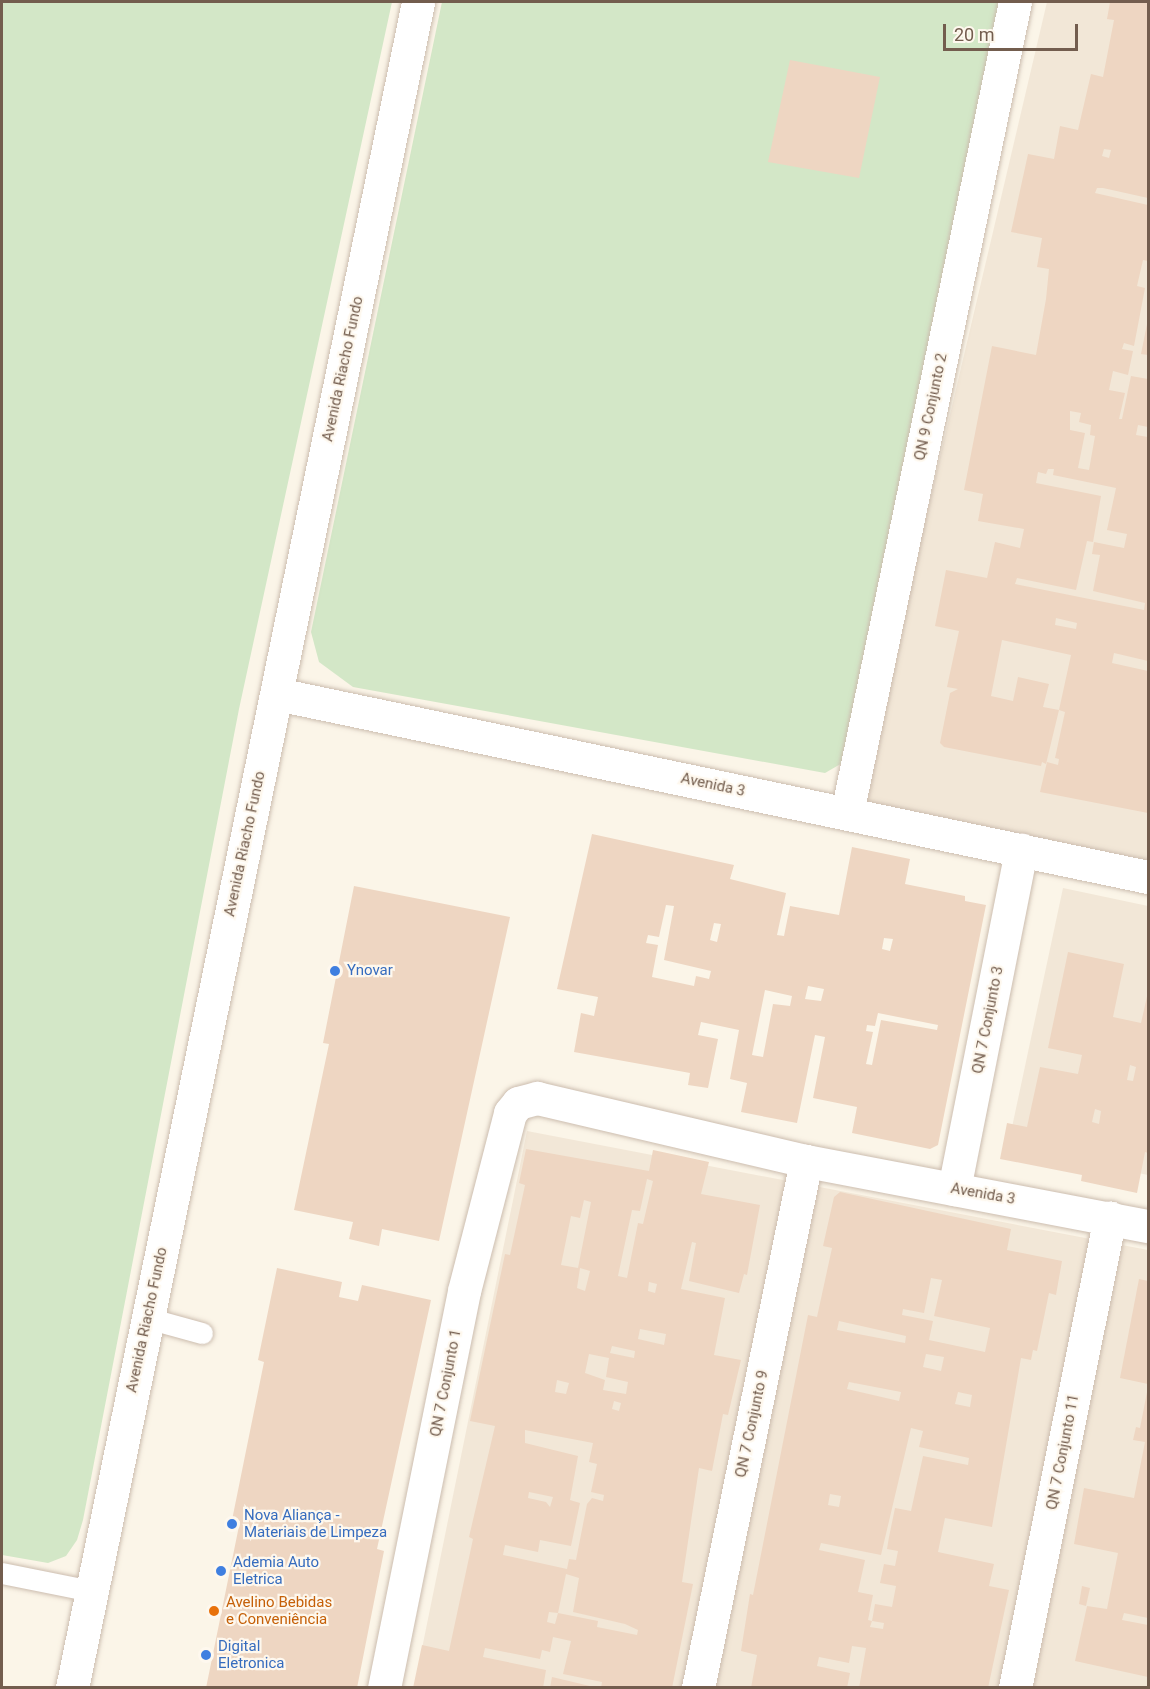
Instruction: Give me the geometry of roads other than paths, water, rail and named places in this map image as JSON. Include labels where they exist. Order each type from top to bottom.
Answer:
[{"type":"street","name":"Avenida Riacho Fundo","points":[[72,1688],[418,2]]},
{"type":"street","name":"QN 9 Conjunto 2","points":[[847,813],[1015,2]]},
{"type":"street","name":"Avenida 3","points":[[277,694],[1149,876]]},
{"type":"street","name":"QN 7 Conjunto 3","points":[[954,1189],[1021,850]]},
{"type":"street","name":"Avenida 3","points":[[537,1098],[806,1161],[1149,1226]]},
{"type":"street","name":"QN 7 Conjunto 1","points":[[384,1688],[464,1291],[510,1113],[518,1103],[537,1098]]},
{"type":"street","name":"QN 7 Conjunto 9","points":[[698,1688],[806,1161]]},
{"type":"street","name":"QN 7 Conjunto 11","points":[[1015,1688],[1110,1217]]},
{"type":"lane","points":[[147,1318],[202,1333]]},
{"type":"lane","points":[[2,1573],[91,1591]]},
{"type":"place","name":"Ynovar","points":[[335,971]]},
{"type":"place","name":"Nova Aliança - Materiais de Limpeza","points":[[232,1524]]},
{"type":"place","name":"Ademia Auto Eletrica","points":[[221,1571]]},
{"type":"place","name":"Avelino Bebidas e Conveniência","points":[[214,1611]]},
{"type":"place","name":"Digital Eletronica","points":[[206,1655]]}]
